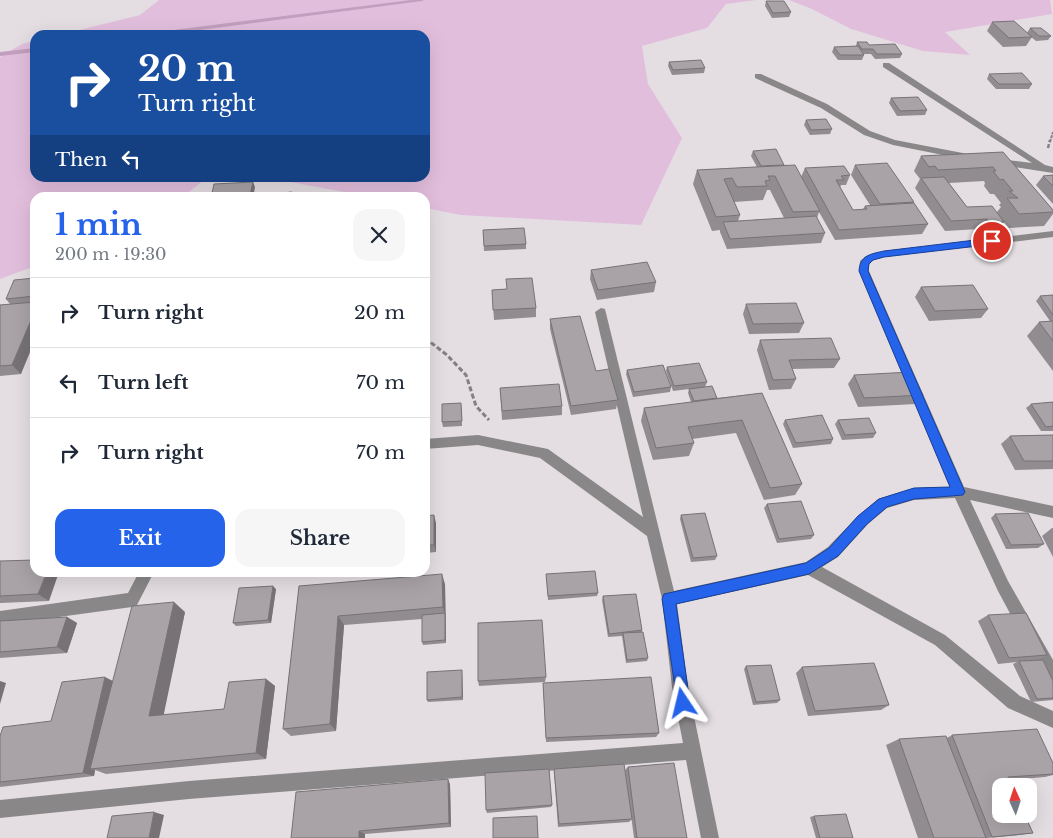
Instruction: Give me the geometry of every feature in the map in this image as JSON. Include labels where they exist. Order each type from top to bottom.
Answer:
[{"type":"street","points":[[886,65],[1043,167]]},
{"type":"street","points":[[758,76],[824,106],[867,133],[894,142],[984,160],[1043,167],[1053,170]]},
{"type":"street","points":[[1053,234],[884,254],[870,258],[864,263],[864,271],[959,492],[1003,586],[1053,676]]},
{"type":"street","points":[[600,312],[669,599],[680,687],[710,838]]},
{"type":"street","points":[[430,444],[478,440],[543,453],[653,532]]},
{"type":"street","points":[[669,599],[809,568],[833,552],[863,520],[883,503],[914,494],[959,492],[1053,512]]},
{"type":"street","points":[[809,568],[940,640],[1014,702],[1053,720]]},
{"type":"street","points":[[0,618],[132,600],[144,577]]},
{"type":"street","points":[[0,809],[189,790],[692,751]]},
{"type":"path","points":[[430,342],[447,355],[466,375],[476,406],[518,448]]},
{"type":"shaded area","points":[[159,0],[757,0],[726,4],[707,28],[642,46],[648,84],[682,138],[641,225],[461,215],[430,209],[430,192],[344,192],[290,182],[430,182],[430,30],[79,30],[140,15]]},
{"type":"shaded area","points":[[789,0],[1050,0],[1052,14],[945,32],[970,55],[923,51],[851,29],[812,9]]},
{"type":"shaded area","points":[[30,42],[30,182],[201,182],[189,192],[30,192],[30,268],[0,279],[0,57],[22,44]]},
{"type":"building","points":[[766,1],[784,1],[791,12],[773,13]]},
{"type":"building","points":[[1014,21],[1032,37],[1009,38],[992,22]]},
{"type":"building","points":[[1030,28],[1041,28],[1051,36],[1039,36]]},
{"type":"building","points":[[857,42],[867,42],[869,45],[895,44],[902,54],[877,54],[873,49],[862,49]]},
{"type":"building","points":[[858,46],[864,55],[840,55],[834,47]]},
{"type":"building","points":[[701,60],[705,68],[673,70],[669,62]]},
{"type":"building","points":[[1022,73],[1032,84],[999,84],[989,74]]},
{"type":"building","points":[[918,97],[927,110],[900,111],[891,98]]},
{"type":"building","points":[[826,119],[832,129],[811,130],[806,120]]},
{"type":"building","points":[[776,149],[784,165],[761,166],[753,151]]},
{"type":"building","points":[[1003,152],[1053,212],[1019,214],[1007,198],[1018,198],[1009,191],[1013,191],[1003,179],[1000,180],[993,171],[996,171],[993,167],[938,170],[935,166],[929,167],[921,156]]},
{"type":"building","points":[[887,163],[914,202],[880,204],[855,165]]},
{"type":"building","points":[[795,165],[820,211],[793,212],[775,176],[768,176],[770,180],[765,181],[767,186],[737,187],[732,178],[724,179],[740,215],[716,217],[697,170]]},
{"type":"building","points":[[844,166],[850,175],[841,176],[844,180],[836,180],[853,210],[867,209],[865,206],[914,203],[928,224],[839,230],[805,168]]},
{"type":"building","points":[[1053,175],[1053,186],[1043,176]]},
{"type":"building","points":[[944,177],[967,207],[992,206],[1004,222],[989,223],[987,219],[951,221],[921,178]]},
{"type":"building","points":[[253,182],[251,192],[212,192],[214,184]]},
{"type":"building","points":[[816,216],[825,233],[730,239],[723,222]]},
{"type":"building","points":[[524,228],[526,244],[484,246],[483,230]]},
{"type":"building","points":[[647,262],[656,282],[598,290],[591,270]]},
{"type":"building","points":[[30,278],[30,297],[6,299],[14,280]]},
{"type":"building","points":[[532,278],[536,308],[493,310],[492,290],[507,289],[506,279]]},
{"type":"building","points":[[973,285],[988,309],[935,311],[921,287]]},
{"type":"building","points":[[1053,295],[1053,315],[1040,296]]},
{"type":"building","points":[[30,302],[30,323],[12,365],[0,366],[0,305]]},
{"type":"building","points":[[796,303],[804,323],[753,324],[746,304]]},
{"type":"building","points":[[580,316],[596,371],[609,369],[618,400],[571,406],[550,319]]},
{"type":"building","points":[[1053,321],[1053,341],[1039,322]]},
{"type":"building","points":[[831,338],[840,359],[789,360],[796,379],[773,380],[760,340]]},
{"type":"building","points":[[699,363],[707,382],[674,386],[667,367]]},
{"type":"building","points":[[663,365],[671,387],[634,392],[627,370]]},
{"type":"building","points":[[911,372],[923,395],[864,398],[854,375]]},
{"type":"building","points":[[559,384],[562,406],[502,411],[500,388]]},
{"type":"building","points":[[712,386],[717,398],[694,401],[689,389]]},
{"type":"building","points":[[762,393],[802,484],[770,488],[742,420],[688,427],[694,443],[656,448],[644,408]]},
{"type":"building","points":[[1053,402],[1053,426],[1046,427],[1031,404]]},
{"type":"building","points":[[461,403],[462,421],[442,422],[442,404]]},
{"type":"building","points":[[822,415],[833,439],[796,443],[785,420]]},
{"type":"building","points":[[869,418],[876,433],[845,435],[838,420]]},
{"type":"building","points":[[1053,435],[1053,461],[1024,461],[1010,436]]},
{"type":"building","points":[[801,501],[814,535],[779,539],[767,504]]},
{"type":"building","points":[[705,513],[717,556],[693,558],[681,515]]},
{"type":"building","points":[[1028,513],[1044,544],[1011,545],[995,514]]},
{"type":"building","points":[[430,515],[434,515],[434,545],[430,545]]},
{"type":"building","points":[[30,560],[30,577],[45,577],[38,594],[0,596],[0,561]]},
{"type":"building","points":[[595,571],[598,593],[548,596],[546,574]]},
{"type":"building","points":[[442,574],[443,607],[338,616],[330,724],[283,729],[299,586],[406,577],[430,577],[430,575]]},
{"type":"building","points":[[273,586],[268,620],[233,623],[239,588]]},
{"type":"building","points":[[636,594],[642,630],[609,634],[603,596]]},
{"type":"building","points":[[174,602],[149,716],[224,709],[229,682],[266,679],[256,753],[90,769],[132,606]]},
{"type":"building","points":[[445,613],[445,640],[422,642],[422,615]]},
{"type":"building","points":[[1026,613],[1047,655],[1009,658],[988,615]]},
{"type":"building","points":[[67,617],[57,647],[0,652],[0,621]]},
{"type":"building","points":[[542,620],[546,677],[478,681],[478,623]]},
{"type":"building","points":[[643,632],[648,658],[627,660],[623,633]]},
{"type":"building","points":[[1043,660],[1053,681],[1053,698],[1037,699],[1019,661]]},
{"type":"building","points":[[874,663],[889,705],[815,711],[802,667]]},
{"type":"building","points":[[771,665],[780,700],[756,702],[746,666]]},
{"type":"building","points":[[462,670],[462,697],[427,700],[427,672]]},
{"type":"building","points":[[105,677],[83,773],[0,782],[0,736],[3,727],[51,721],[62,682]]},
{"type":"building","points":[[651,677],[659,733],[546,738],[543,683]]},
{"type":"building","points":[[1037,729],[1053,763],[1053,774],[992,778],[992,823],[1028,823],[1033,833],[992,837],[952,735]]},
{"type":"building","points":[[946,736],[986,838],[934,838],[899,739]]},
{"type":"building","points":[[674,763],[687,838],[637,838],[628,767]]},
{"type":"building","points":[[624,764],[632,819],[559,824],[554,769]]},
{"type":"building","points":[[549,769],[552,805],[486,810],[485,773]]},
{"type":"building","points":[[448,779],[449,823],[359,831],[359,838],[291,838],[296,792]]},
{"type":"building","points":[[154,812],[149,838],[107,838],[112,816]]},
{"type":"building","points":[[846,814],[853,838],[820,838],[814,816]]},
{"type":"building","points":[[537,816],[538,838],[493,838],[493,818]]},
{"type":"waterway","points":[[189,30],[422,0]]},
{"type":"waterway","points":[[0,54],[30,51]]},
{"type":"route","points":[[683,703],[669,599],[809,568],[833,552],[863,520],[883,503],[914,494],[959,492],[864,271],[864,263],[870,258],[884,254],[992,241]]}]
